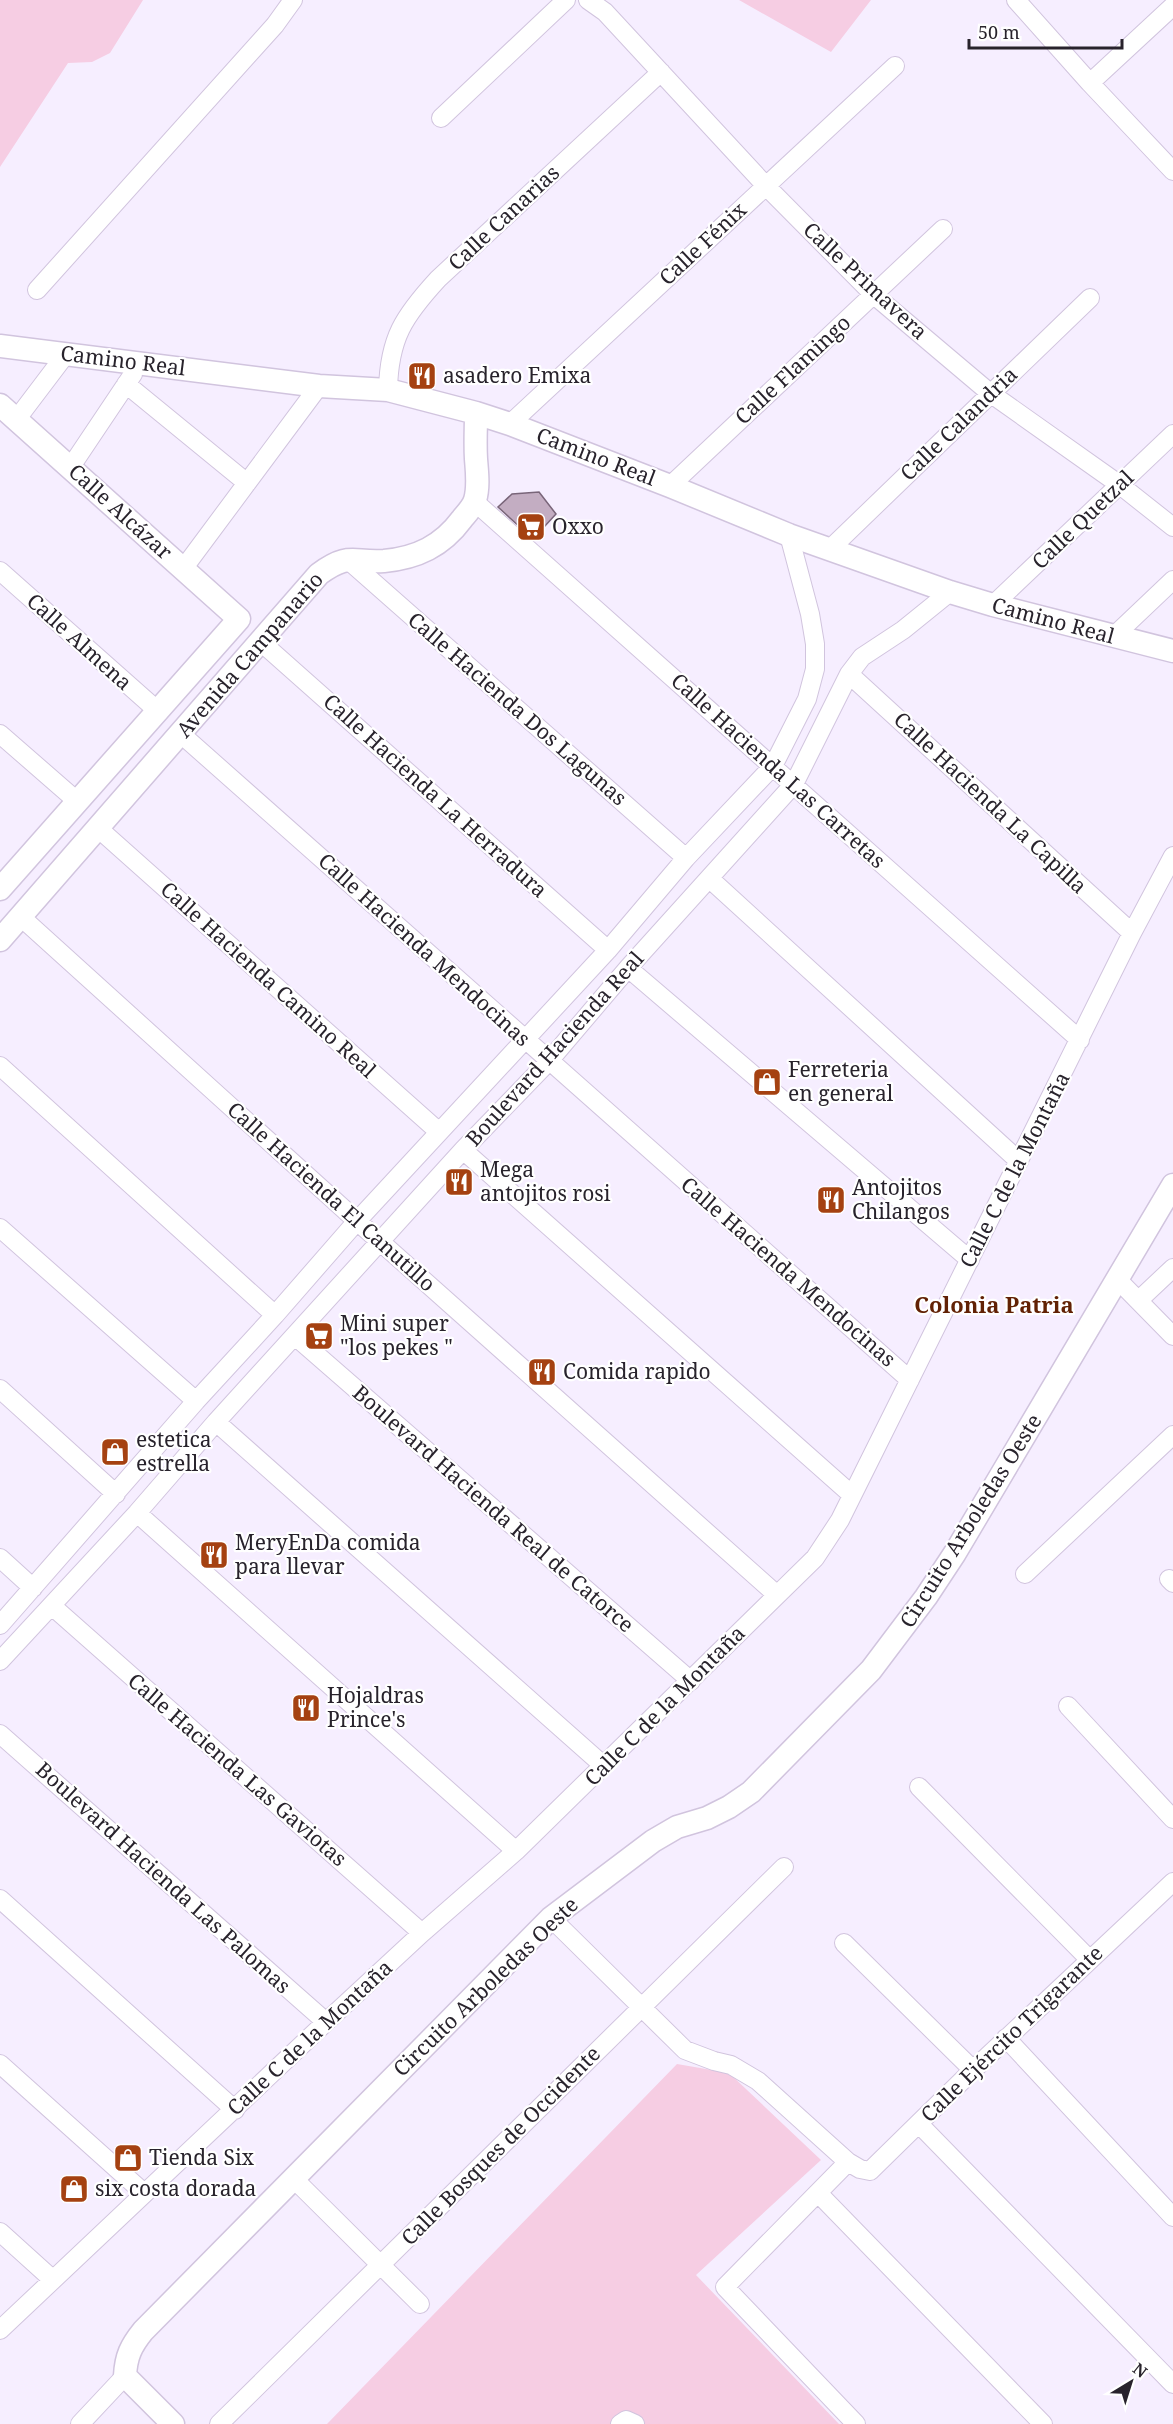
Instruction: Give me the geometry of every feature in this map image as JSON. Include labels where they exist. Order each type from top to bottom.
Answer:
[{"type":"street","points":[[37,290],[275,25],[293,0]]},
{"type":"street","points":[[441,118],[566,0]]},
{"type":"street","name":"Calle Primavera","points":[[588,0],[605,12],[765,186],[874,295],[990,393],[1120,485],[1173,527]]},
{"type":"street","points":[[1017,0],[1090,83],[1173,171]]},
{"type":"street","points":[[1090,83],[1173,6]]},
{"type":"street","name":"Calle Fénix","points":[[510,423],[895,66]]},
{"type":"street","name":"Calle Canarias","points":[[388,390],[390,354],[405,320],[418,301],[438,279],[661,72]]},
{"type":"street","name":"Calle Flamingo","points":[[670,486],[943,229]]},
{"type":"street","name":"Calle Calandria","points":[[829,550],[1090,298]]},
{"type":"street","name":"Camino Real","points":[[0,346],[319,386],[388,390],[476,412],[510,423],[789,535],[950,592],[1113,637],[1173,651]]},
{"type":"street","points":[[8,412],[66,354]]},
{"type":"street","points":[[70,468],[140,363]]},
{"type":"street","points":[[126,384],[246,483]]},
{"type":"street","points":[[183,569],[319,386]]},
{"type":"street","name":"Calle Alcázar","points":[[8,412],[239,619]]},
{"type":"street","points":[[475,502],[476,412]]},
{"type":"street","name":"Calle Quetzal","points":[[993,605],[1173,434]]},
{"type":"street","name":"Avenida Campanario","points":[[0,940],[182,734],[319,574],[331,565],[347,559],[404,560],[427,552],[451,532],[475,502]]},
{"type":"street","name":"Calle Hacienda Las Carretas","points":[[475,502],[773,765],[1080,1041]]},
{"type":"street","name":"Boulevard Hacienda Real","points":[[0,1625],[357,1221],[608,950],[686,858],[773,765],[807,699],[815,669],[816,644],[789,535]]},
{"type":"street","name":"Calle Hacienda Dos Lagunas","points":[[347,559],[686,858]]},
{"type":"street","name":"Calle Almena","points":[[0,571],[159,712]]},
{"type":"street","points":[[1113,637],[1173,580]]},
{"type":"street","name":"Boulevard Hacienda Real","points":[[0,1661],[138,1513],[216,1422],[463,1150],[549,1061],[628,968],[794,784],[849,674],[862,657],[903,630],[950,592]]},
{"type":"street","name":"Avenida Campanario","points":[[0,888],[159,712],[239,619]]},
{"type":"street","name":"Calle Hacienda La Herradura","points":[[261,642],[608,950]]},
{"type":"street","name":"Calle Hacienda La Capilla","points":[[849,674],[1132,933]]},
{"type":"street","name":"Calle Hacienda Mendocinas","points":[[182,734],[910,1380]]},
{"type":"street","points":[[0,735],[78,802]]},
{"type":"street","name":"Calle Hacienda Camino Real","points":[[99,829],[438,1131]]},
{"type":"street","name":"Calle C de la Montaña","points":[[0,2330],[326,2022],[422,1933],[516,1851],[815,1558],[840,1520],[1132,933],[1173,856]]},
{"type":"street","points":[[710,879],[1019,1161]]},
{"type":"street","name":"Calle Hacienda El Canutillo","points":[[21,917],[380,1242],[777,1595]]},
{"type":"street","points":[[628,968],[970,1260]]},
{"type":"street","points":[[0,1066],[275,1315]]},
{"type":"street","points":[[463,1150],[852,1495]]},
{"type":"street","name":"Circuito Arboledas Oeste","points":[[125,2376],[126,2360],[130,2348],[143,2331],[551,1918],[653,1841],[677,1827],[707,1818],[729,1808],[751,1792],[871,1670],[900,1634],[955,1553],[1173,1185]]},
{"type":"street","points":[[0,1228],[196,1401]]},
{"type":"street","points":[[1139,1300],[1173,1268]]},
{"type":"street","points":[[1117,1279],[1173,1336]]},
{"type":"street","name":"Boulevard Hacienda Real de Catorce","points":[[295,1336],[692,1681]]},
{"type":"street","points":[[0,1389],[116,1494]]},
{"type":"street","points":[[216,1422],[604,1766]]},
{"type":"street","points":[[1025,1574],[1173,1435]]},
{"type":"street","points":[[138,1513],[516,1851]]},
{"type":"street","points":[[0,1558],[33,1588]]},
{"type":"street","name":"Calle Hacienda Las Gaviotas","points":[[52,1606],[422,1933]]},
{"type":"street","points":[[1068,1706],[1173,1819]]},
{"type":"street","name":"Boulevard Hacienda Las Palomas","points":[[0,1734],[326,2022]]},
{"type":"street","points":[[919,1787],[1090,1960]]},
{"type":"street","name":"Calle Bosques de Occidente","points":[[219,2424],[784,1867]]},
{"type":"street","name":"Calle Ejército Trigarante","points":[[848,2162],[860,2169],[870,2171],[1006,2038],[1173,1882]]},
{"type":"street","points":[[0,1899],[235,2110]]},
{"type":"street","points":[[551,1918],[684,2049],[730,2065],[758,2081],[848,2162],[725,2287],[856,2424]]},
{"type":"street","points":[[844,1943],[973,2070]]},
{"type":"street","points":[[1006,2038],[1173,2217]]},
{"type":"street","points":[[0,2064],[144,2193]]},
{"type":"street","points":[[919,2124],[1173,2384]]},
{"type":"street","points":[[293,2178],[420,2304]]},
{"type":"street","points":[[818,2193],[1043,2424]]},
{"type":"street","points":[[0,2232],[52,2279]]},
{"type":"street","points":[[80,2424],[125,2376],[173,2424]]},
{"type":"street","points":[[620,2424],[626,2420],[634,2424]]},
{"type":"shaded area","points":[[0,0],[143,0],[110,53],[92,62],[68,63],[0,167]]},
{"type":"shaded area","points":[[739,0],[871,0],[831,52]]},
{"type":"shaded area","points":[[677,2064],[729,2073],[821,2160],[696,2275],[839,2424],[327,2424]]},
{"type":"building","name":"Oxxo","points":[[539,492],[556,514],[533,539],[498,507],[512,494]]},
{"type":"place","name":"asadero Emixa","points":[[422,376]]},
{"type":"place","name":"Oxxo","points":[[531,527]]},
{"type":"place","name":"Ferreteria en general","points":[[767,1082]]},
{"type":"place","name":"Mega antojitos rosi","points":[[459,1182]]},
{"type":"place","name":"Antojitos Chilangos","points":[[831,1200]]},
{"type":"place","name":"Mini super \"los pekes \"","points":[[319,1336]]},
{"type":"place","name":"Comida rapido","points":[[542,1372]]},
{"type":"place","name":"estetica estrella","points":[[115,1452]]},
{"type":"place","name":"MeryEnDa comida para llevar","points":[[214,1555]]},
{"type":"place","name":"Hojaldras Prince's","points":[[306,1708]]},
{"type":"place","name":"Tienda Six","points":[[128,2158]]},
{"type":"place","name":"six costa dorada","points":[[74,2189]]},
{"type":"district","name":"Colonia Patria","points":[[994,1305]]}]
